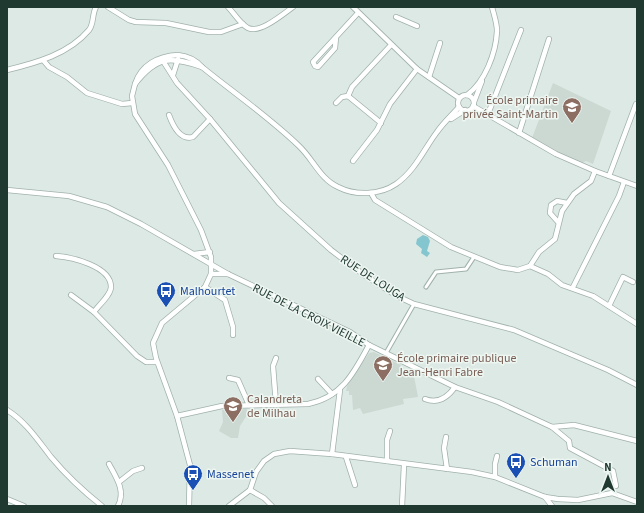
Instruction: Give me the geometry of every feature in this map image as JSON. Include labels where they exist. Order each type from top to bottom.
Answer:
[{"type":"street","points":[[7,70],[60,53],[89,30],[96,7]]},
{"type":"street","points":[[108,7],[129,20],[136,22],[166,23],[210,32],[221,32],[243,24]]},
{"type":"street","points":[[228,7],[249,29],[258,30],[293,7]]},
{"type":"street","points":[[353,7],[417,69],[459,98]]},
{"type":"street","points":[[446,122],[465,110],[470,110],[481,87],[496,39],[496,21],[492,7]]},
{"type":"street","points":[[336,37],[335,48],[318,67],[315,66],[313,62],[358,13]]},
{"type":"street","points":[[396,17],[418,26]]},
{"type":"street","points":[[488,114],[521,30]]},
{"type":"street","points":[[519,133],[549,39]]},
{"type":"street","points":[[429,77],[440,43]]},
{"type":"street","points":[[348,96],[352,87],[391,45]]},
{"type":"street","points":[[188,506],[190,465],[177,416],[157,362],[153,343],[158,329],[169,316],[205,287],[212,273],[212,265],[210,252],[168,165],[135,114],[132,103],[138,76],[148,64],[168,56],[189,57],[198,62],[202,67],[258,111],[298,146],[326,179],[338,187],[353,192],[371,193],[394,185],[403,179],[459,107],[459,98]]},
{"type":"street","points":[[173,75],[178,59]]},
{"type":"street","points":[[135,84],[148,70],[163,61],[178,59],[202,67]]},
{"type":"street","points":[[42,60],[49,67],[67,76],[87,93],[117,103],[132,103]]},
{"type":"street","name":"RUE DE LOUGA","points":[[163,61],[177,83],[210,119],[262,184],[303,226],[364,275],[397,296],[414,304],[514,330],[608,370],[637,385]]},
{"type":"street","points":[[353,161],[381,123],[390,104],[417,69]]},
{"type":"street","points":[[459,98],[474,90],[483,77]]},
{"type":"street","points":[[467,95],[472,97],[474,104],[488,114],[556,154],[595,171],[637,186]]},
{"type":"street","points":[[336,103],[342,96],[348,96],[381,123]]},
{"type":"street","points":[[609,176],[637,104]]},
{"type":"street","points":[[459,107],[465,110]]},
{"type":"street","points":[[169,115],[172,124],[182,136],[186,138],[194,137],[210,119]]},
{"type":"street","points":[[371,193],[375,200],[451,247],[500,266],[518,270],[530,266],[539,252],[555,239],[558,222],[567,203],[574,194],[591,181],[595,171]]},
{"type":"street","points":[[573,287],[619,196],[624,182]]},
{"type":"street","name":"RUE DE LA CROIX VIEILLE","points":[[7,190],[55,194],[93,202],[141,224],[228,274],[350,332],[386,353],[455,387],[498,402],[552,427],[569,441],[570,448],[613,471],[616,486]]},
{"type":"street","points":[[558,222],[550,213],[551,206],[557,201],[567,203]]},
{"type":"street","points":[[194,254],[210,252]]},
{"type":"street","points":[[56,256],[69,256],[82,261],[105,273],[110,279],[111,288],[94,312]]},
{"type":"street","points":[[426,287],[436,272],[466,269],[474,257]]},
{"type":"street","points":[[530,266],[548,274],[562,285],[573,287],[592,296],[637,324]]},
{"type":"street","name":"RUE DE LA CROIX VIEILLE","points":[[212,273],[228,274]]},
{"type":"street","points":[[609,306],[623,277],[633,282]]},
{"type":"street","points":[[205,287],[225,300],[233,326],[233,335]]},
{"type":"street","points":[[71,295],[94,312],[137,356],[146,362],[157,362]]},
{"type":"street","points":[[386,353],[414,304]]},
{"type":"street","points":[[177,416],[205,408],[248,405],[308,404],[323,400],[340,390],[358,365],[369,344]]},
{"type":"street","points":[[276,358],[273,366],[276,404]]},
{"type":"street","points":[[229,378],[238,380],[248,405]]},
{"type":"street","points":[[318,379],[332,394]]},
{"type":"street","points":[[425,400],[431,402],[447,397],[455,387]]},
{"type":"street","points":[[332,454],[340,390]]},
{"type":"street","points":[[7,410],[35,434],[51,456],[69,476],[102,506]]},
{"type":"street","points":[[552,427],[574,425],[637,441]]},
{"type":"street","points":[[387,461],[387,440],[390,431]]},
{"type":"street","points":[[446,437],[444,448],[447,469]]},
{"type":"street","points":[[229,506],[250,490],[256,472],[264,461],[274,454],[290,451],[332,454],[346,457],[387,461],[404,465],[447,469],[495,478],[545,497],[578,500],[612,493],[637,502]]},
{"type":"street","points":[[495,478],[495,464],[498,456]]},
{"type":"street","points":[[346,457],[355,485]]},
{"type":"street","points":[[109,464],[119,482],[121,497],[118,506]]},
{"type":"street","points":[[402,506],[404,465]]},
{"type":"street","points":[[119,482],[133,471],[142,468]]},
{"type":"street","points":[[250,490],[264,498],[272,506]]},
{"type":"street","points":[[545,497],[552,506]]},
{"type":"street","points":[[7,499],[24,506]]},
{"type":"shaded area","name":"École primaire privée Saint-Martin","points":[[553,83],[611,111],[593,164],[586,161],[582,163],[557,153],[532,138]]},
{"type":"shaded area","name":"École primaire publique Jean-Henri Fabre","points":[[374,352],[401,365],[400,368],[414,376],[418,397],[403,399],[404,404],[363,414],[360,408],[353,410],[352,395],[349,395],[349,391],[346,391],[347,386],[369,353]]},
{"type":"shaded area","name":"Calandreta de Milhau","points":[[247,409],[247,415],[240,426],[238,438],[231,438],[219,431],[223,422],[222,410]]},
{"type":"water","points":[[423,235],[428,237],[430,241],[427,251],[430,253],[427,257],[421,253],[422,249],[416,244],[417,239]]},
{"type":"place","name":"École primaire privée Saint-Martin","points":[[572,124]]},
{"type":"place","name":"Malhourtet","points":[[166,308]]},
{"type":"place","name":"École primaire publique Jean-Henri Fabre","points":[[383,382]]},
{"type":"place","name":"Calandreta de Milhau","points":[[233,423]]},
{"type":"place","name":"Schuman","points":[[516,479]]},
{"type":"place","name":"Massenet","points":[[193,491]]}]
